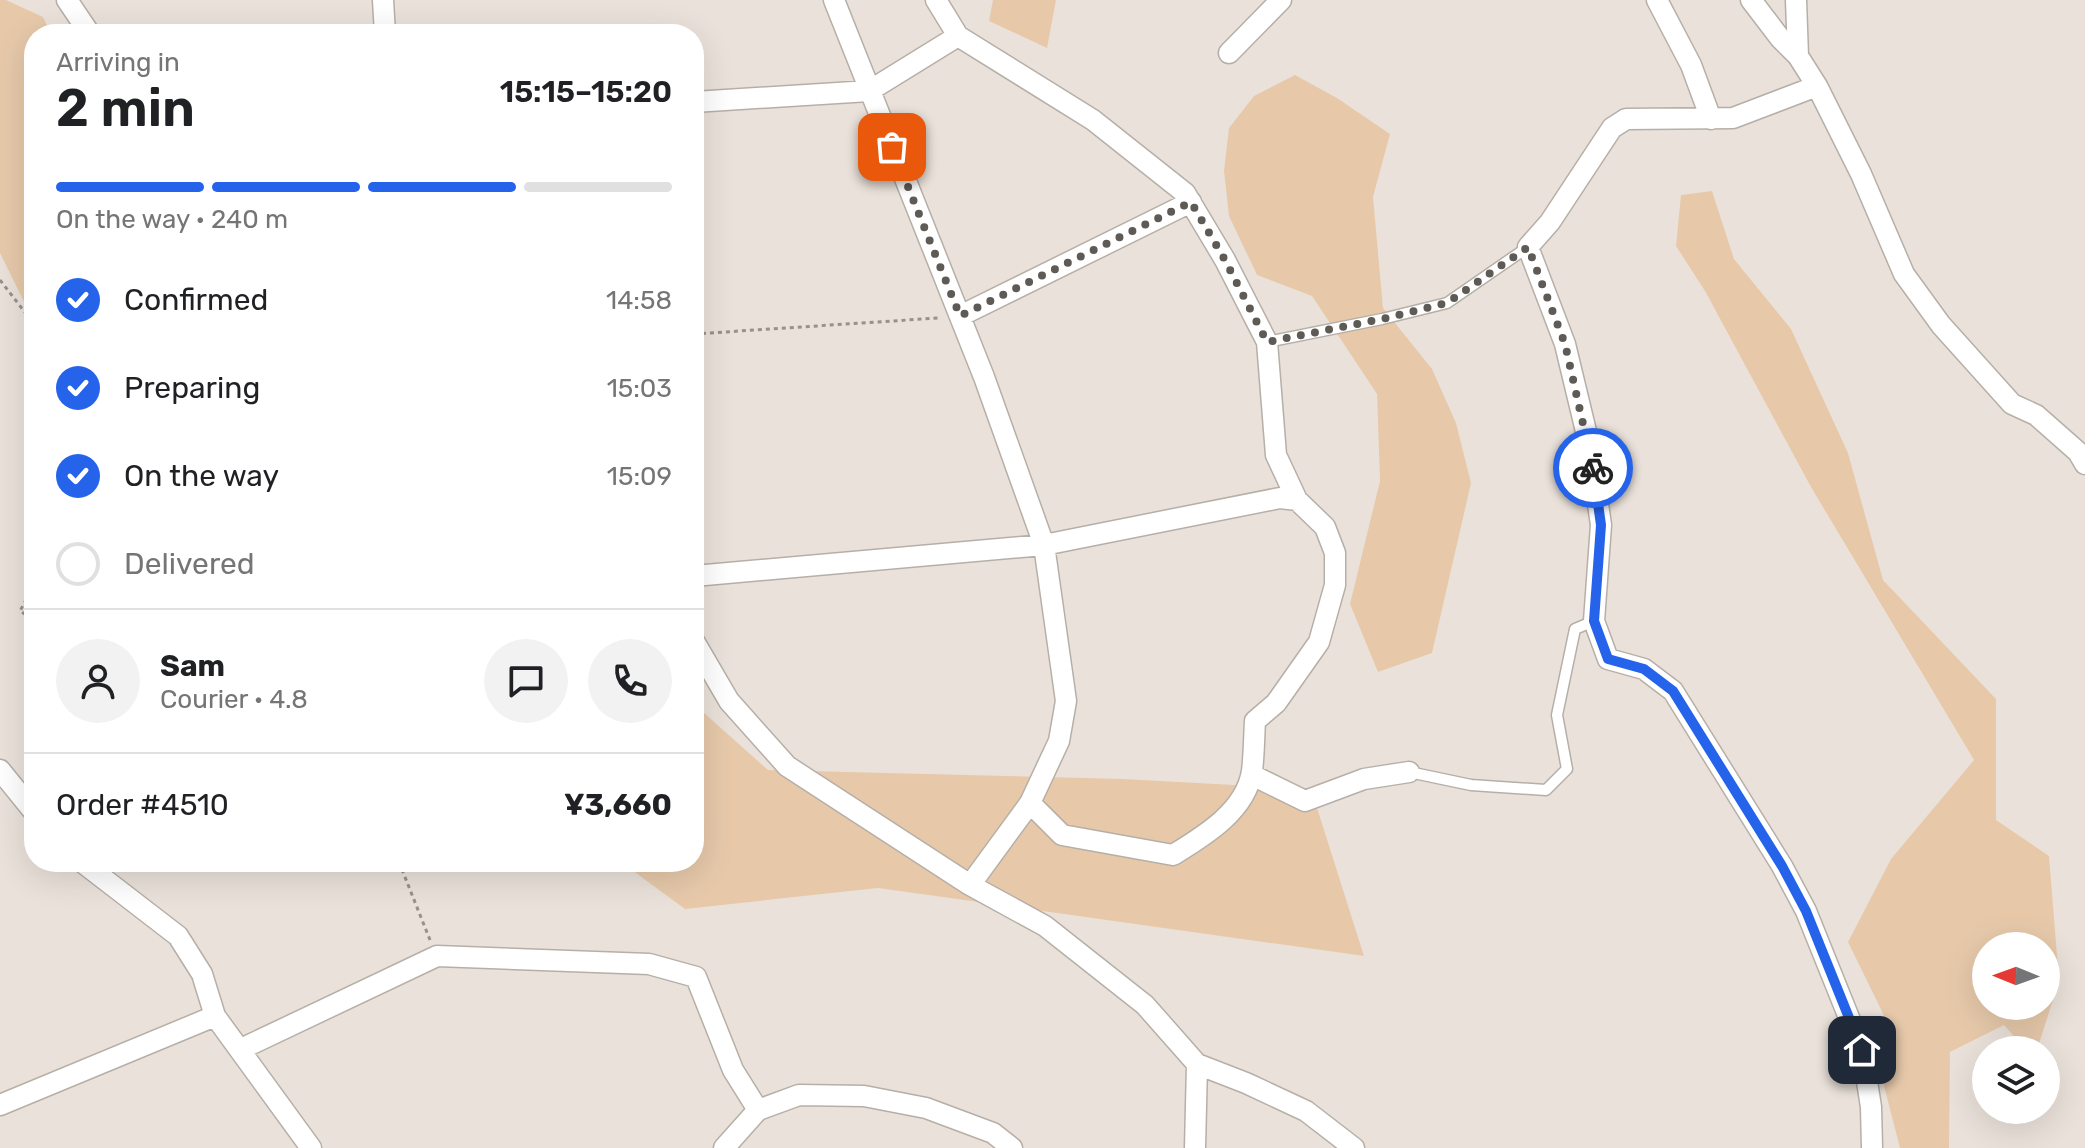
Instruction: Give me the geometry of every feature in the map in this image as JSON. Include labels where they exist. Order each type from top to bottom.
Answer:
[{"type":"street","points":[[67,0],[83,24]]},
{"type":"street","points":[[383,0],[384,24]]},
{"type":"street","points":[[834,0],[984,377],[1044,545],[1066,701],[1059,741],[1030,803],[970,885]]},
{"type":"street","points":[[936,0],[958,36],[1093,120],[1185,193],[1225,260],[1267,342],[1276,455],[1297,500],[1325,527],[1335,553],[1335,585],[1319,642],[1276,703],[1255,721],[1252,775],[1234,809],[1205,835],[1173,855],[1062,835],[1030,803]]},
{"type":"street","points":[[1229,53],[1281,0]]},
{"type":"street","points":[[1657,0],[1691,65],[1711,119]]},
{"type":"street","points":[[1751,0],[1798,56],[1817,86],[1861,174],[1904,274],[1941,325],[2012,404],[2036,415],[2078,452],[2085,464]]},
{"type":"street","points":[[1796,0],[1798,56]]},
{"type":"street","points":[[704,101],[869,91],[958,36]]},
{"type":"street","points":[[1817,86],[1733,118],[1626,119],[1612,128],[1550,222],[1528,247],[1565,344],[1590,448],[1601,525],[1594,621],[1608,659],[1644,669],[1673,691],[1782,866],[1806,911],[1862,1050],[1871,1107],[1872,1148]]},
{"type":"street","points":[[960,316],[1191,202]]},
{"type":"street","points":[[704,575],[1044,545],[1280,498],[1297,500]]},
{"type":"street","points":[[704,658],[729,701],[787,766],[970,885],[1045,926],[1145,1005],[1197,1064],[1306,1111],[1354,1148]]},
{"type":"street","points":[[0,770],[24,800]]},
{"type":"street","points":[[1252,775],[1305,801],[1364,779],[1409,772]]},
{"type":"street","points":[[95,872],[178,936],[202,974],[215,1016],[311,1148]]},
{"type":"street","points":[[241,1049],[437,956],[649,964],[696,977],[733,1070],[758,1110]]},
{"type":"street","points":[[0,1105],[215,1016]]},
{"type":"street","points":[[1195,1148],[1197,1064]]},
{"type":"street","points":[[724,1148],[758,1110],[799,1095],[864,1096],[926,1108],[993,1133],[1012,1148]]},
{"type":"lane","points":[[1267,342],[1447,303],[1528,247]]},
{"type":"lane","points":[[1409,772],[1471,785],[1546,790],[1567,769],[1557,715],[1575,629],[1594,621]]},
{"type":"path","points":[[0,280],[24,311]]},
{"type":"path","points":[[704,333],[960,316]]},
{"type":"path","points":[[403,872],[437,956]]},
{"type":"shaded area","points":[[0,0],[6,0],[43,17],[46,24],[24,24],[24,302],[0,253]]},
{"type":"shaded area","points":[[993,0],[1056,0],[1047,48],[989,21]]},
{"type":"shaded area","points":[[1295,75],[1337,98],[1390,134],[1373,197],[1383,308],[1432,369],[1456,423],[1471,483],[1432,653],[1378,672],[1350,604],[1380,481],[1377,394],[1312,296],[1257,275],[1229,216],[1224,171],[1229,128],[1254,96]]},
{"type":"shaded area","points":[[1712,191],[1734,259],[1791,329],[1848,453],[1883,580],[1996,699],[1996,820],[2049,856],[2055,932],[1972,932],[1972,1020],[2047,1020],[2041,1036],[2014,1036],[2004,1025],[1982,1036],[1972,1036],[1972,1041],[1950,1052],[1949,1148],[1900,1148],[1884,1086],[1893,1034],[1848,942],[1891,859],[1974,760],[1811,487],[1705,291],[1676,246],[1681,195]]},
{"type":"shaded area","points":[[704,713],[768,770],[1123,779],[1311,789],[1364,956],[878,888],[685,909],[635,872],[704,872]]},
{"type":"way so far","points":[[892,147],[960,316],[1191,202],[1267,342],[1447,303],[1528,247],[1565,344],[1593,468]]},
{"type":"route","points":[[1593,468],[1601,525],[1594,621],[1608,659],[1644,669],[1673,691],[1782,866],[1806,911],[1862,1050]]}]
